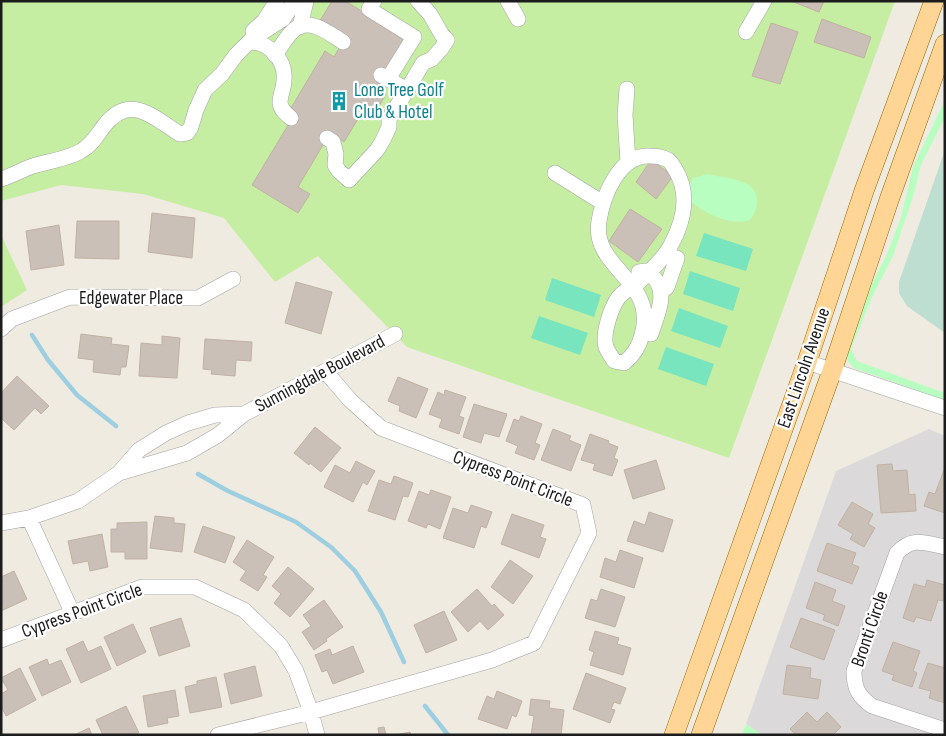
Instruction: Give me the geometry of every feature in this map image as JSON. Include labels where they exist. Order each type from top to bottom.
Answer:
[{"type":"main road","name":"East Lincoln Avenue","points":[[674,735],[807,362],[864,191],[934,1]]},
{"type":"main road","name":"East Lincoln Avenue","points":[[701,735],[832,371],[888,200],[945,44]]},
{"type":"street","points":[[204,92],[201,88],[204,84],[264,21],[277,1]]},
{"type":"street","points":[[1,178],[30,167],[70,157],[89,146],[107,122],[119,112],[130,108],[140,109],[180,134],[187,133],[204,92],[222,74],[236,55],[250,42],[283,19],[295,1]]},
{"type":"street","points":[[300,27],[306,1]]},
{"type":"street","points":[[374,1],[369,9],[414,37],[385,77],[407,90]]},
{"type":"street","points":[[327,138],[332,142],[336,154],[335,164],[339,171],[349,180],[383,140],[389,127],[389,119],[423,63],[432,59],[447,40],[430,14],[418,1]]},
{"type":"street","points":[[508,1],[518,19]]},
{"type":"street","points":[[746,32],[764,1]]},
{"type":"street","points":[[275,55],[296,28],[300,27],[318,26],[343,42]]},
{"type":"street","points":[[250,42],[265,44],[272,49],[282,66],[285,74],[280,104],[284,113],[291,118]]},
{"type":"street","points":[[627,89],[625,115],[628,162]]},
{"type":"street","points":[[642,155],[656,156],[669,161],[680,177],[684,206],[680,226],[670,246],[634,287],[610,261],[602,248],[598,228],[602,203],[616,176],[628,162],[642,155]]},
{"type":"street","points":[[554,173],[602,203]]},
{"type":"street","points":[[661,292],[667,287],[676,258]]},
{"type":"street","points":[[621,271],[646,271],[655,279],[661,292],[660,305],[651,334]]},
{"type":"street","name":"Edgewater Place","points":[[1,329],[12,319],[70,298],[198,298],[233,278]]},
{"type":"street","name":"Sunningdale Boulevard","points":[[119,473],[187,453],[218,435],[244,414],[395,334]]},
{"type":"street","points":[[807,362],[945,408]]},
{"type":"street","name":"Cypress Point Circle","points":[[218,735],[311,712],[492,660],[534,643],[589,533],[582,505],[381,428],[350,400],[326,372]]},
{"type":"street","name":"Sunningdale Boulevard","points":[[1,523],[29,518],[78,501],[119,473],[139,450],[166,433],[188,423],[215,415],[244,414]]},
{"type":"street","points":[[29,518],[72,612]]},
{"type":"street","name":"Bronti Circle","points":[[945,547],[911,542],[897,553],[854,671],[854,682],[862,699],[872,706],[945,730]]},
{"type":"street","name":"Cypress Point Circle","points":[[1,640],[142,587],[195,587],[244,610],[280,646],[296,671],[311,712]]},
{"type":"street","points":[[311,712],[317,735]]},
{"type":"shaded area","points":[[929,429],[945,436],[945,735],[762,735],[746,724],[836,471]]},
{"type":"green space","points":[[1,1],[895,1],[729,458],[407,347],[318,256],[275,282],[224,218],[143,194],[61,185],[1,201]]},
{"type":"green space","points":[[945,100],[945,117],[921,165],[913,197],[893,256],[872,297],[851,349],[857,361],[945,393],[945,400],[854,368],[848,361],[844,348],[854,319],[887,254],[901,217],[913,167]]},
{"type":"green space","points":[[945,150],[945,333],[907,306],[899,293],[899,282]]},
{"type":"green space","points":[[708,174],[744,182],[755,191],[757,198],[756,210],[750,220],[734,221],[718,218],[690,201],[689,186],[693,178]]},
{"type":"green space","points":[[704,233],[753,249],[746,271],[696,256]]},
{"type":"green space","points":[[1,235],[27,290],[1,307]]},
{"type":"green space","points":[[690,271],[740,288],[733,311],[683,294]]},
{"type":"green space","points":[[552,278],[601,295],[594,317],[545,300]]},
{"type":"green space","points":[[679,308],[728,326],[720,348],[671,331]]},
{"type":"green space","points":[[539,316],[588,333],[580,355],[531,338]]},
{"type":"green space","points":[[666,347],[714,364],[706,386],[658,369]]},
{"type":"green space","points":[[746,724],[762,735],[742,735]]},
{"type":"building","name":"Lone Tree Golf Club & Hotel","points":[[332,1],[345,1],[408,39],[377,89],[386,94],[374,115],[364,109],[344,142],[330,133],[298,187],[310,194],[298,213],[252,185],[296,112],[291,108],[325,51],[334,57],[344,40],[318,24]]},
{"type":"building","points":[[791,1],[824,1],[819,12]]},
{"type":"building","points":[[822,19],[871,37],[864,58],[814,42]]},
{"type":"building","points":[[771,23],[798,32],[780,84],[752,76]]},
{"type":"building","points":[[651,160],[673,176],[656,199],[636,182]]},
{"type":"building","points":[[630,209],[662,229],[638,262],[609,241]]},
{"type":"building","points":[[152,213],[195,218],[192,258],[148,252]]},
{"type":"building","points":[[77,221],[119,221],[119,259],[75,258]]},
{"type":"building","points":[[59,225],[64,265],[31,270],[26,231]]},
{"type":"building","points":[[296,282],[332,292],[321,334],[285,323]]},
{"type":"building","points":[[81,334],[112,338],[111,344],[129,346],[126,367],[121,367],[120,375],[93,372],[94,360],[78,358]]},
{"type":"building","points":[[162,336],[180,338],[177,378],[139,376],[141,343],[162,345]]},
{"type":"building","points":[[205,339],[252,342],[251,361],[236,360],[235,376],[211,374],[212,370],[203,369]]},
{"type":"building","points":[[17,376],[49,406],[41,414],[35,408],[14,430],[1,418],[1,393]]},
{"type":"building","points":[[398,377],[428,389],[416,418],[399,411],[400,406],[388,401]]},
{"type":"building","points":[[445,390],[466,397],[459,416],[464,418],[459,434],[439,427],[442,419],[429,414],[438,392],[444,395]]},
{"type":"building","points":[[474,404],[507,414],[499,437],[484,433],[481,443],[463,437]]},
{"type":"building","points":[[521,416],[542,424],[535,443],[540,445],[534,460],[515,453],[518,446],[506,441],[514,419],[519,421]]},
{"type":"building","points":[[315,427],[341,448],[321,472],[294,453]]},
{"type":"building","points":[[553,429],[571,436],[569,440],[581,445],[571,471],[541,460]]},
{"type":"building","points":[[590,434],[609,441],[608,443],[618,447],[614,458],[618,460],[612,476],[593,470],[595,464],[581,460]]},
{"type":"building","points":[[656,460],[665,489],[633,499],[624,470]]},
{"type":"building","points":[[356,461],[375,471],[367,485],[363,482],[353,502],[324,487],[335,465],[350,473]]},
{"type":"building","points":[[892,464],[893,471],[907,470],[909,495],[915,494],[916,511],[881,513],[877,465]]},
{"type":"building","points":[[944,470],[945,513],[924,506],[929,492],[935,494]]},
{"type":"building","points":[[394,476],[413,483],[408,497],[403,496],[395,520],[368,511],[379,480],[391,484]]},
{"type":"building","points":[[431,490],[451,497],[440,529],[428,524],[426,528],[408,521],[419,491],[429,495]]},
{"type":"building","points":[[852,502],[873,514],[868,524],[875,528],[864,547],[850,539],[853,534],[838,525]]},
{"type":"building","points":[[471,505],[492,512],[486,528],[481,526],[474,548],[443,538],[453,508],[468,513]]},
{"type":"building","points":[[649,512],[673,520],[663,552],[627,541],[634,521],[645,525]]},
{"type":"building","points":[[512,514],[544,525],[540,537],[546,539],[539,558],[501,544]]},
{"type":"building","points":[[155,516],[174,518],[174,523],[185,524],[182,552],[150,548]]},
{"type":"building","points":[[147,522],[147,559],[125,559],[125,552],[111,552],[111,529],[117,529],[117,523]]},
{"type":"building","points":[[203,526],[235,537],[225,563],[194,552]]},
{"type":"building","points":[[102,534],[108,567],[90,571],[88,561],[73,564],[68,541]]},
{"type":"building","points":[[247,540],[274,557],[263,575],[267,577],[258,591],[240,580],[246,571],[233,562]]},
{"type":"building","points":[[827,543],[856,553],[852,564],[859,567],[852,584],[817,571]]},
{"type":"building","points":[[620,550],[643,558],[634,588],[600,577],[605,558],[616,562]]},
{"type":"building","points":[[510,560],[533,576],[513,604],[491,587]]},
{"type":"building","points":[[288,567],[314,589],[290,617],[274,603],[281,594],[272,586]]},
{"type":"building","points":[[14,571],[27,599],[1,611],[1,577]]},
{"type":"building","points":[[927,580],[945,585],[944,601],[938,600],[931,621],[916,617],[914,622],[903,618],[914,584],[925,587]]},
{"type":"building","points":[[815,582],[836,590],[832,601],[845,606],[838,626],[823,620],[825,615],[806,608]]},
{"type":"building","points":[[477,589],[492,606],[494,604],[504,615],[488,630],[480,621],[468,632],[451,612]]},
{"type":"building","points":[[601,589],[625,597],[615,627],[585,618],[591,599],[597,601]]},
{"type":"building","points":[[324,600],[343,627],[314,650],[302,632],[311,626],[303,615]]},
{"type":"building","points":[[444,611],[457,640],[426,653],[414,625]]},
{"type":"building","points":[[181,618],[190,646],[159,656],[150,628]]},
{"type":"building","points":[[801,618],[835,630],[824,660],[790,647]]},
{"type":"building","points":[[133,624],[146,652],[117,666],[104,637]]},
{"type":"building","points":[[595,631],[619,638],[617,644],[631,648],[623,675],[590,665],[594,652],[589,650]]},
{"type":"building","points":[[83,641],[88,652],[101,646],[111,669],[81,683],[66,649]]},
{"type":"building","points":[[893,642],[920,651],[913,671],[917,673],[912,687],[892,680],[894,675],[882,671]]},
{"type":"building","points":[[353,646],[364,672],[333,684],[327,670],[322,672],[315,655],[330,649],[332,655]]},
{"type":"building","points":[[47,659],[49,665],[61,660],[71,682],[42,696],[29,667]]},
{"type":"building","points":[[928,663],[945,668],[945,703],[929,698],[931,691],[919,688]]},
{"type":"building","points":[[787,665],[811,668],[810,678],[821,680],[818,699],[783,694]]},
{"type":"building","points":[[255,666],[262,696],[231,704],[224,674]]},
{"type":"building","points":[[20,668],[36,700],[6,716],[1,706],[1,694],[8,690],[1,678]]},
{"type":"building","points":[[586,673],[626,688],[620,704],[614,702],[611,709],[615,710],[610,723],[573,709]]},
{"type":"building","points":[[216,677],[222,707],[190,713],[185,687],[197,684],[197,681]]},
{"type":"building","points":[[175,690],[179,716],[167,718],[168,723],[148,727],[143,696]]},
{"type":"building","points":[[497,691],[522,701],[516,717],[512,715],[507,729],[478,719],[487,696],[494,699]]},
{"type":"building","points":[[531,699],[550,701],[549,708],[564,710],[561,735],[531,735],[534,716],[529,715]]},
{"type":"building","points":[[126,706],[139,733],[103,735],[96,720]]},
{"type":"building","points":[[807,712],[817,722],[827,712],[841,727],[833,735],[796,735],[790,729]]},
{"type":"building","points":[[384,727],[386,735],[379,735],[378,728]]},
{"type":"building","points":[[89,728],[92,735],[74,735]]},
{"type":"building","points":[[410,732],[411,735],[396,735]]},
{"type":"waterway","points":[[32,335],[48,360],[77,395],[116,426]]},
{"type":"waterway","points":[[198,474],[228,491],[296,522],[331,547],[355,571],[381,612],[404,662]]},
{"type":"waterway","points":[[425,706],[448,735]]},
{"type":"place","name":"Lone Tree Golf Club & Hotel","points":[[339,101]]}]
